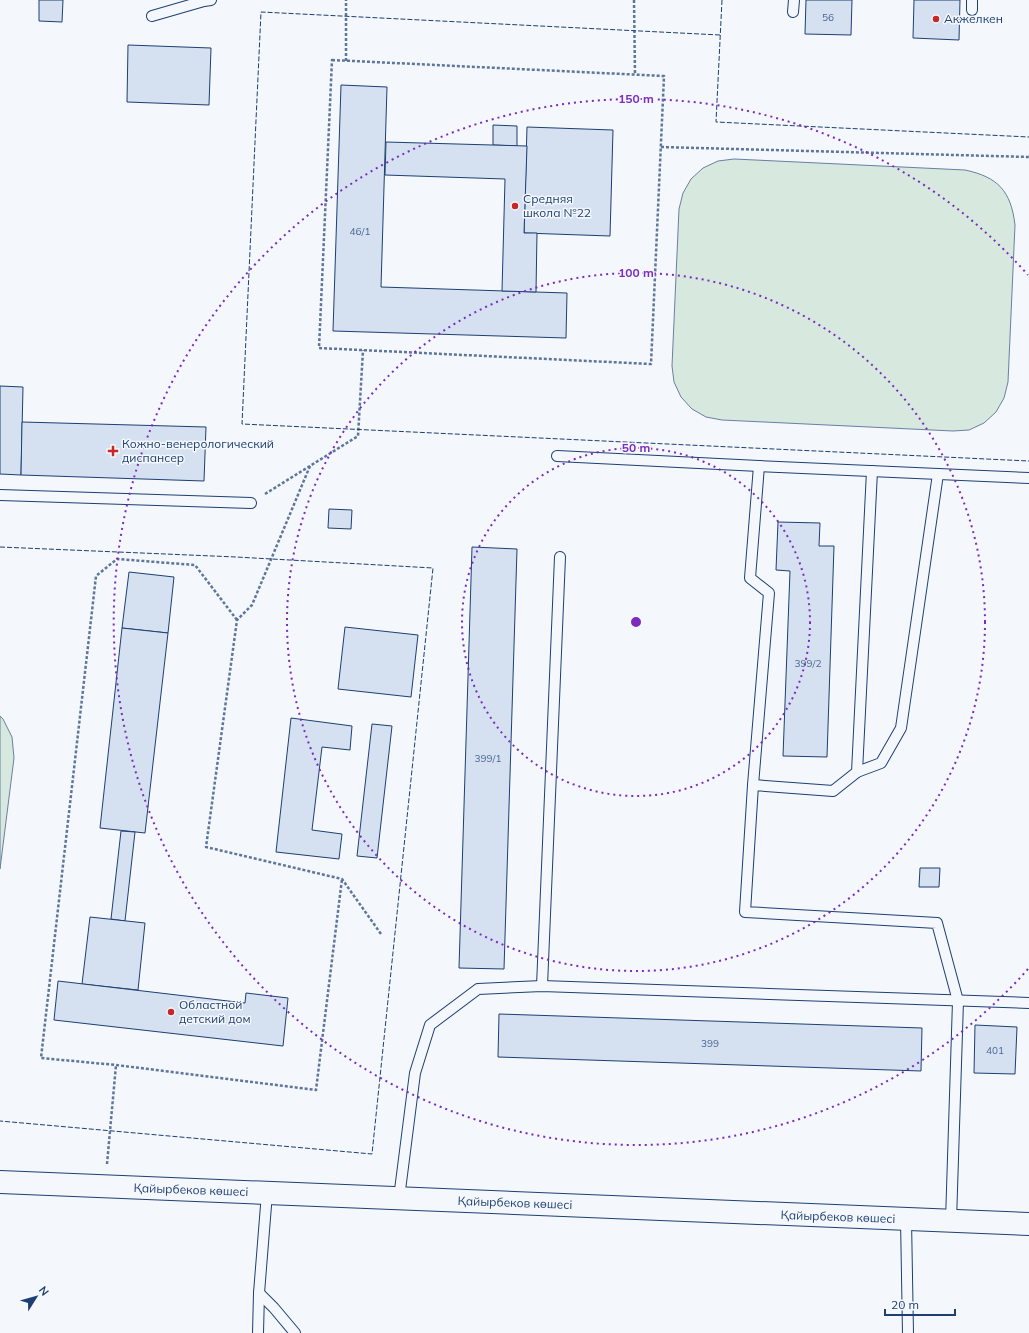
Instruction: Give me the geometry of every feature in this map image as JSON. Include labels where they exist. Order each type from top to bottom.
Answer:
[{"type":"main road","name":"Қайырбеков көшесі","points":[[0,1182],[1029,1224]]},
{"type":"lane","points":[[152,16],[211,0]]},
{"type":"lane","points":[[793,12],[794,0]]},
{"type":"lane","points":[[557,456],[1029,478]]},
{"type":"lane","points":[[758,466],[750,578],[769,593],[753,785],[745,912],[937,923],[958,1001],[951,1221]]},
{"type":"lane","points":[[857,772],[872,471]]},
{"type":"lane","points":[[753,785],[833,791],[857,772],[881,763],[901,728],[938,474]]},
{"type":"lane","points":[[0,495],[250,503]]},
{"type":"lane","points":[[542,986],[560,557]]},
{"type":"lane","points":[[400,1198],[415,1073],[430,1025],[478,989],[542,986],[1029,1003]]},
{"type":"lane","points":[[258,1333],[258,1293],[267,1193]]},
{"type":"lane","points":[[906,1220],[908,1333]]},
{"type":"lane","points":[[258,1293],[274,1308],[295,1333]]},
{"type":"path","points":[[346,0],[346,61]]},
{"type":"path","points":[[634,0],[635,74]]},
{"type":"path","points":[[332,60],[346,61],[664,76],[652,364],[319,348],[332,60]]},
{"type":"path","points":[[661,146],[1029,157]]},
{"type":"path","points":[[250,503],[358,436],[363,350]]},
{"type":"path","points":[[310,466],[252,605],[237,620],[206,847],[342,879],[381,934]]},
{"type":"path","points":[[237,620],[195,565],[117,559],[96,576],[41,1058],[116,1065],[316,1090],[342,879]]},
{"type":"path","points":[[105,1186],[116,1065]]},
{"type":"shaded area","points":[[734,159],[965,170],[986,177],[1001,187],[1010,203],[1015,225],[1008,382],[1004,398],[996,412],[984,423],[969,430],[953,431],[722,420],[706,417],[692,409],[681,397],[674,382],[672,366],[679,209],[683,193],[691,179],[703,168],[718,161]]},
{"type":"shaded area","points":[[0,716],[12,737],[14,758],[0,869]]},
{"type":"building","points":[[39,0],[63,0],[62,22],[39,21]]},
{"type":"building","points":[[806,0],[852,0],[851,35],[805,34]]},
{"type":"building","name":"Акжелкен","points":[[914,0],[960,0],[959,40],[913,38]]},
{"type":"building","points":[[128,45],[211,48],[209,105],[127,102]]},
{"type":"building","points":[[341,85],[387,87],[381,287],[567,293],[566,338],[333,331]]},
{"type":"building","points":[[493,125],[517,126],[517,146],[493,145]]},
{"type":"building","points":[[527,127],[613,130],[610,236],[524,233]]},
{"type":"building","name":"Средняя школа №22","points":[[386,142],[527,146],[524,233],[537,233],[536,292],[502,291],[505,179],[385,175]]},
{"type":"building","points":[[0,386],[23,387],[21,475],[0,474]]},
{"type":"building","name":"Кожно-венерологический диспансер","points":[[22,422],[206,427],[204,481],[21,475]]},
{"type":"building","points":[[329,509],[352,510],[351,529],[328,528]]},
{"type":"building","points":[[778,522],[820,523],[819,546],[834,546],[827,757],[783,756],[790,571],[776,570]]},
{"type":"building","points":[[472,547],[517,549],[504,969],[459,968]]},
{"type":"building","points":[[129,572],[174,577],[168,633],[122,628]]},
{"type":"building","points":[[345,627],[418,635],[411,697],[338,689]]},
{"type":"building","points":[[122,628],[168,633],[145,833],[100,828]]},
{"type":"building","points":[[291,718],[352,726],[350,750],[322,747],[312,830],[342,834],[339,859],[276,852]]},
{"type":"building","points":[[372,724],[392,726],[377,858],[357,856]]},
{"type":"building","points":[[121,831],[135,832],[125,921],[111,919]]},
{"type":"building","points":[[920,868],[940,868],[939,887],[919,887]]},
{"type":"building","points":[[90,917],[145,923],[138,990],[82,984]]},
{"type":"building","name":"Областной детский дом","points":[[58,981],[245,1003],[246,993],[288,998],[283,1046],[54,1020]]},
{"type":"building","points":[[499,1014],[922,1028],[921,1071],[498,1057]]},
{"type":"building","points":[[975,1025],[1017,1027],[1015,1074],[974,1073]]},
{"type":"fence","points":[[722,0],[716,122],[1029,137]]},
{"type":"fence","points":[[720,35],[261,12],[242,424],[1029,461]]},
{"type":"fence","points":[[0,547],[236,557],[433,568],[372,1154],[0,1121]]},
{"type":"place","name":"Акжелкен","points":[[936,19]]},
{"type":"place","name":"Средняя школа №22","points":[[515,206]]},
{"type":"place","name":"Кожно-венерологический диспансер","points":[[113,451]]},
{"type":"place","name":"Областной детский дом","points":[[171,1012]]}]
